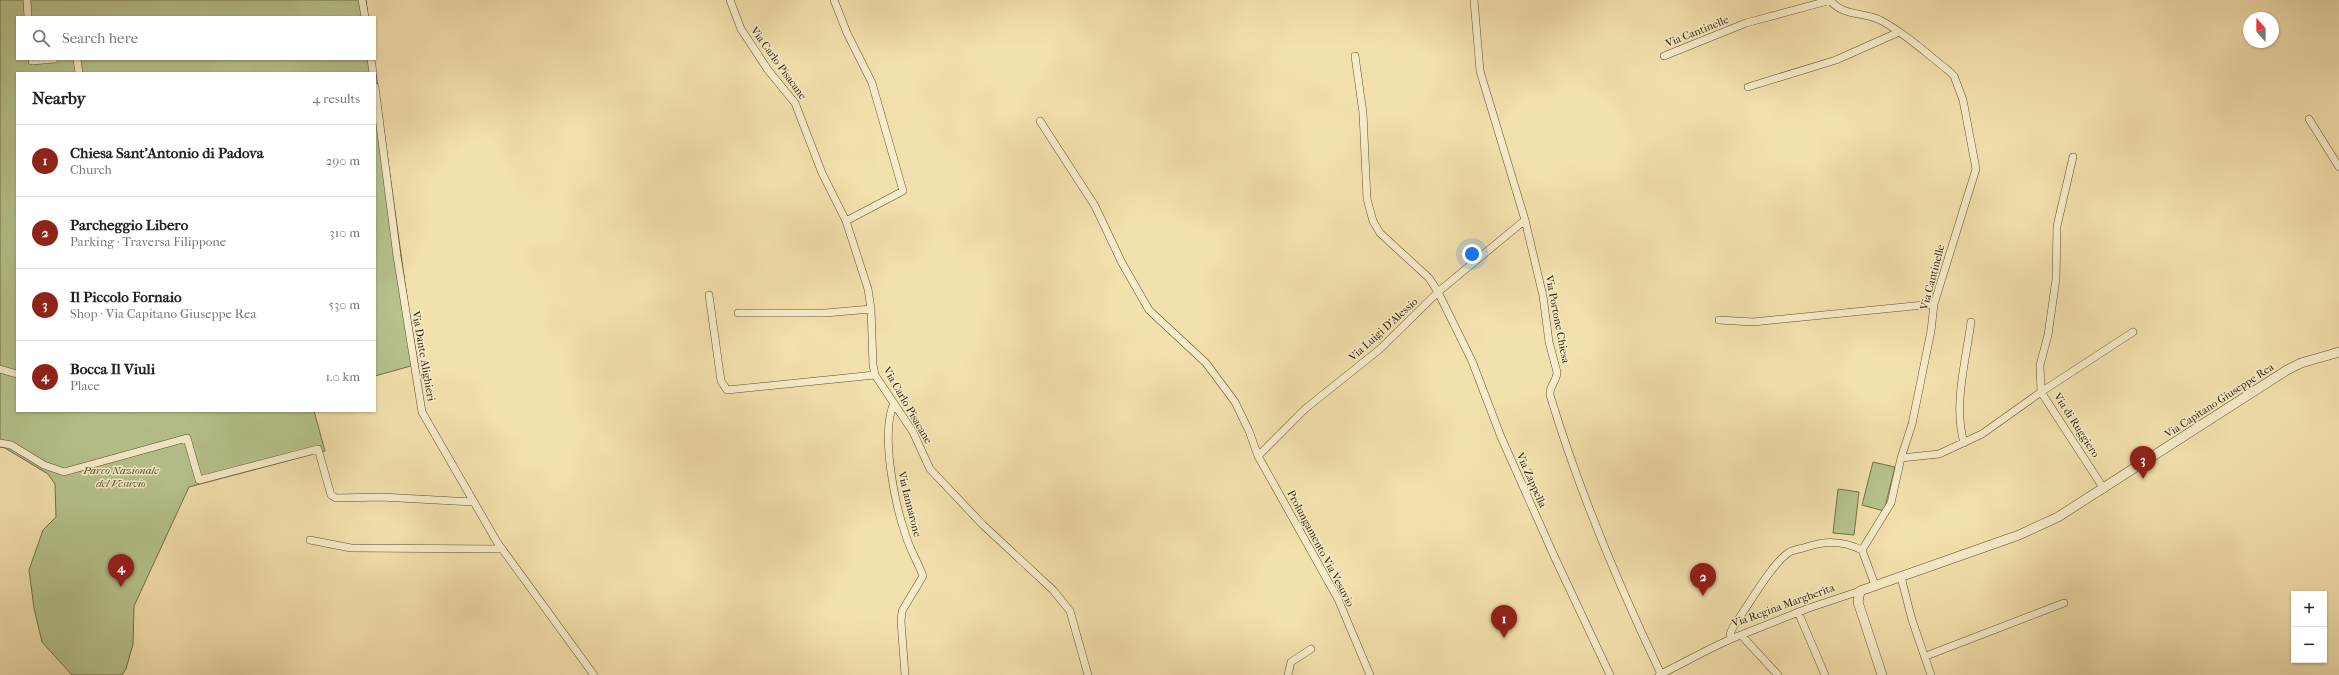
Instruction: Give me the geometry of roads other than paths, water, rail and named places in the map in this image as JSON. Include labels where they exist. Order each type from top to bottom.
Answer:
[{"type":"street","points":[[27,0],[28,16]]},
{"type":"street","points":[[362,0],[365,16]]},
{"type":"street","name":"Via Carlo Pisacane","points":[[730,0],[741,29],[768,70],[796,103],[822,173],[846,222],[868,289],[872,309],[873,365],[875,375],[913,432],[930,469],[983,525],[1053,590],[1070,611],[1088,675]]},
{"type":"street","points":[[834,0],[847,33],[872,83],[903,191],[846,222]]},
{"type":"street","name":"Via Portone Chiesa","points":[[1474,0],[1480,71],[1525,220],[1543,296],[1549,342],[1557,372],[1557,377],[1549,388],[1550,395],[1565,445],[1592,515],[1660,674]]},
{"type":"street","name":"Via Cantinelle","points":[[1664,56],[1746,23],[1830,0],[1842,11],[1866,14],[1899,32],[1954,76],[1963,100],[1977,164],[1934,304],[1931,331],[1912,424],[1901,458],[1891,503],[1862,550]]},
{"type":"street","points":[[1748,87],[1836,60],[1899,32]]},
{"type":"street","name":"Via Zappella","points":[[1355,56],[1364,113],[1367,199],[1373,221],[1380,233],[1429,278],[1438,292],[1472,361],[1501,437],[1610,675]]},
{"type":"street","points":[[32,60],[43,60]]},
{"type":"street","points":[[77,60],[79,72]]},
{"type":"street","points":[[371,60],[373,72]]},
{"type":"street","name":"Via Dante Alighieri","points":[[376,95],[398,264],[422,412],[502,550],[594,675]]},
{"type":"street","points":[[2309,119],[2339,167]]},
{"type":"street","name":"Prolungamento Via Vesuvio","points":[[1040,121],[1095,206],[1122,263],[1149,310],[1206,363],[1235,402],[1249,431],[1258,456],[1338,599],[1370,675]]},
{"type":"street","points":[[2041,392],[2040,365],[2048,336],[2056,279],[2057,226],[2073,157]]},
{"type":"street","name":"Via Luigi D'Alessio","points":[[1258,456],[1305,409],[1380,349],[1438,292],[1525,220]]},
{"type":"street","points":[[709,295],[722,381],[728,390],[875,375]]},
{"type":"street","points":[[1719,320],[1753,322],[1934,304]]},
{"type":"street","points":[[738,312],[825,313],[872,309]]},
{"type":"street","points":[[1964,443],[1960,428],[1962,386],[1971,322]]},
{"type":"street","points":[[2041,392],[2133,332]]},
{"type":"street","name":"Via Capitano Giuseppe Rea","points":[[1876,585],[2038,527],[2104,489],[2287,370],[2339,352]]},
{"type":"street","points":[[0,369],[16,374]]},
{"type":"street","name":"Via di Ruggiero","points":[[1901,458],[1939,454],[1964,443],[1982,434],[2041,392],[2104,489]]},
{"type":"street","name":"Via Iannarone","points":[[894,403],[889,412],[891,472],[905,535],[923,576],[902,611],[901,621],[905,675]]},
{"type":"street","points":[[0,443],[11,445],[44,465],[64,472],[187,438],[199,480],[318,449],[330,495],[336,498],[381,497],[473,502]]},
{"type":"street","points":[[310,540],[351,548],[502,550]]},
{"type":"street","points":[[1731,637],[1730,634],[1733,627],[1776,565],[1789,552],[1833,541],[1862,550],[1876,585]]},
{"type":"street","points":[[1901,577],[1912,620],[1926,656],[1931,675]]},
{"type":"street","name":"Via Regina Margherita","points":[[1660,674],[1714,648],[1731,637],[1741,635],[1798,612],[1876,585]]},
{"type":"street","points":[[1860,591],[1858,602],[1882,675]]},
{"type":"street","points":[[1926,656],[2064,603]]},
{"type":"street","points":[[1798,612],[1825,675]]},
{"type":"street","points":[[1741,635],[1778,675]]},
{"type":"street","points":[[1288,675],[1291,662],[1311,649]]},
{"type":"place","name":"Il Piccolo Fornaio","points":[[2143,479]]},
{"type":"place","name":"Bocca Il Viuli","points":[[121,587]]},
{"type":"place","name":"Parcheggio Libero","points":[[1703,596]]},
{"type":"place","name":"Chiesa Sant'Antonio di Padova","points":[[1504,638]]},
{"type":"park label","name":"Parco Nazionale del Vesuvio","points":[[121,476]]}]
